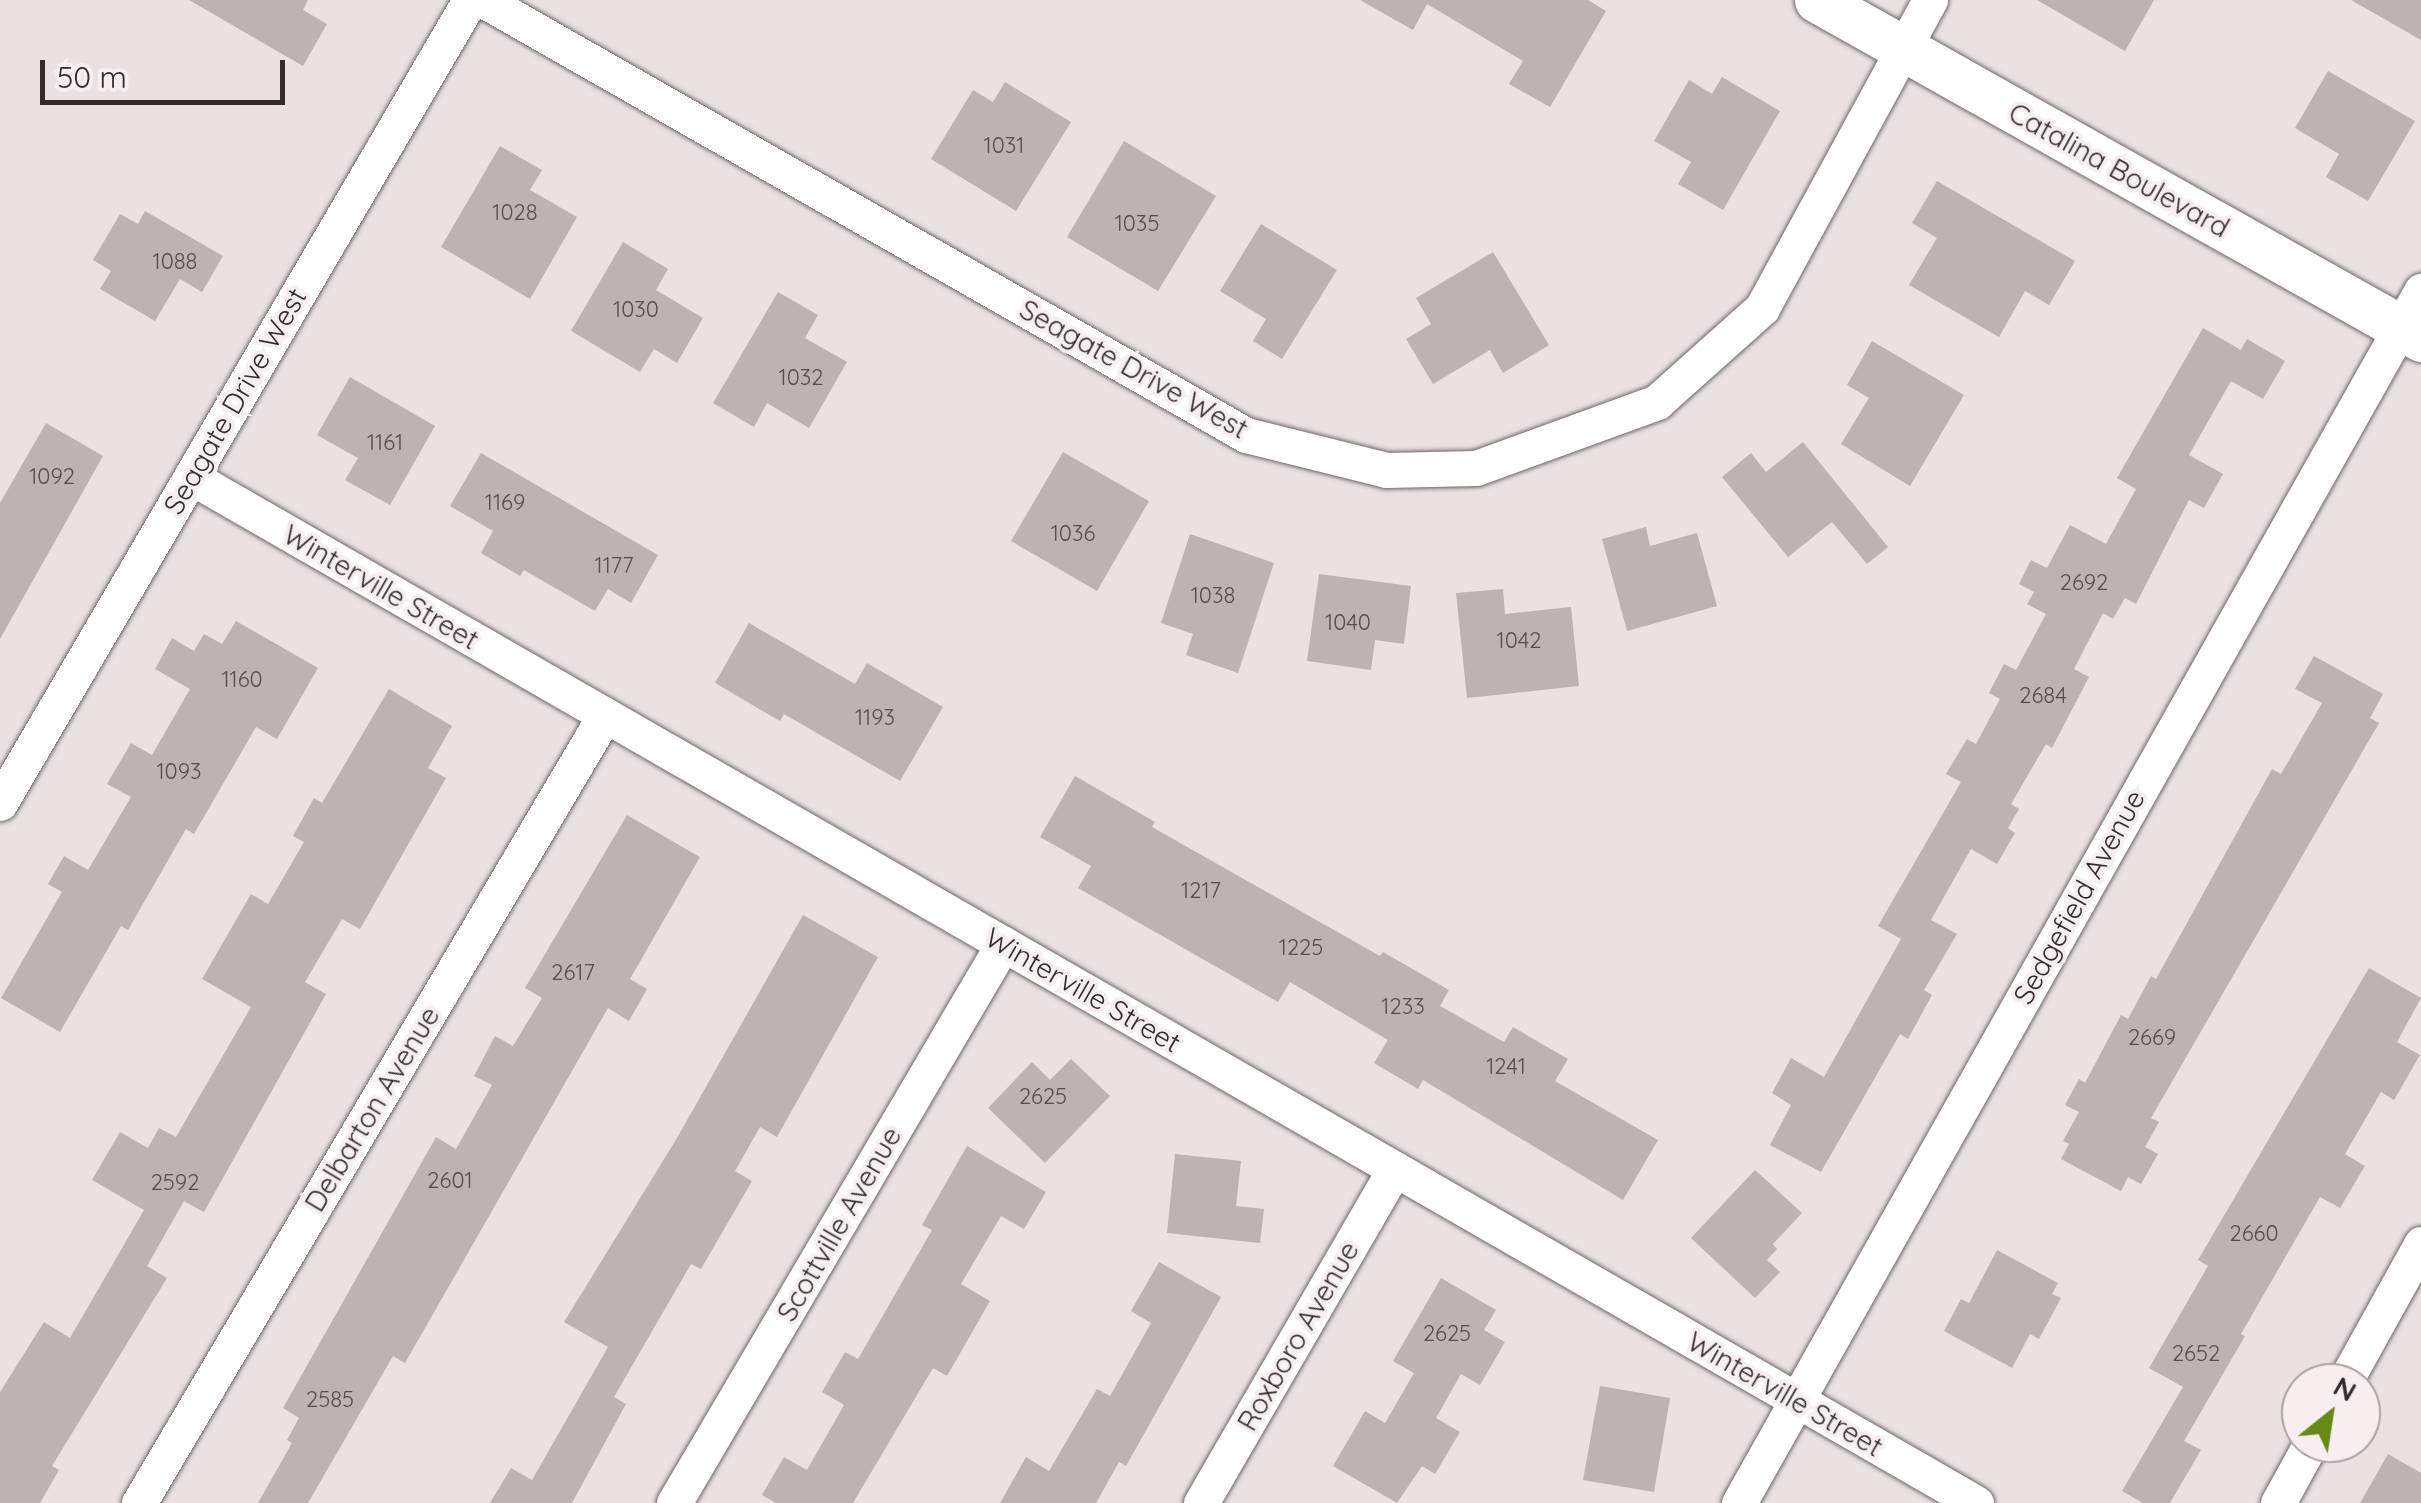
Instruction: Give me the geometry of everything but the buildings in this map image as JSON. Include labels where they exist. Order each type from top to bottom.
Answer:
[{"type":"street","name":"Seagate Drive West","points":[[0,802],[470,0]]},
{"type":"street","name":"Seagate Drive West","points":[[483,0],[1246,435],[1386,470],[1476,468],[1658,402],[1762,308],[1930,0]]},
{"type":"street","name":"Catalina Boulevard","points":[[1818,0],[1905,50],[2414,319]]},
{"type":"street","name":"Sedgefield Avenue","points":[[1739,1503],[2414,319]]},
{"type":"street","name":"Winterville Street","points":[[190,477],[1976,1503]]},
{"type":"street","name":"Delbarton Avenue","points":[[139,1503],[605,715]]},
{"type":"street","name":"Scottville Avenue","points":[[674,1503],[1003,944]]},
{"type":"street","name":"Roxboro Avenue","points":[[1201,1503],[1396,1169]]},
{"type":"street","points":[[2355,1363],[2421,1244]]},
{"type":"street","points":[[2278,1503],[2300,1463]]}]
